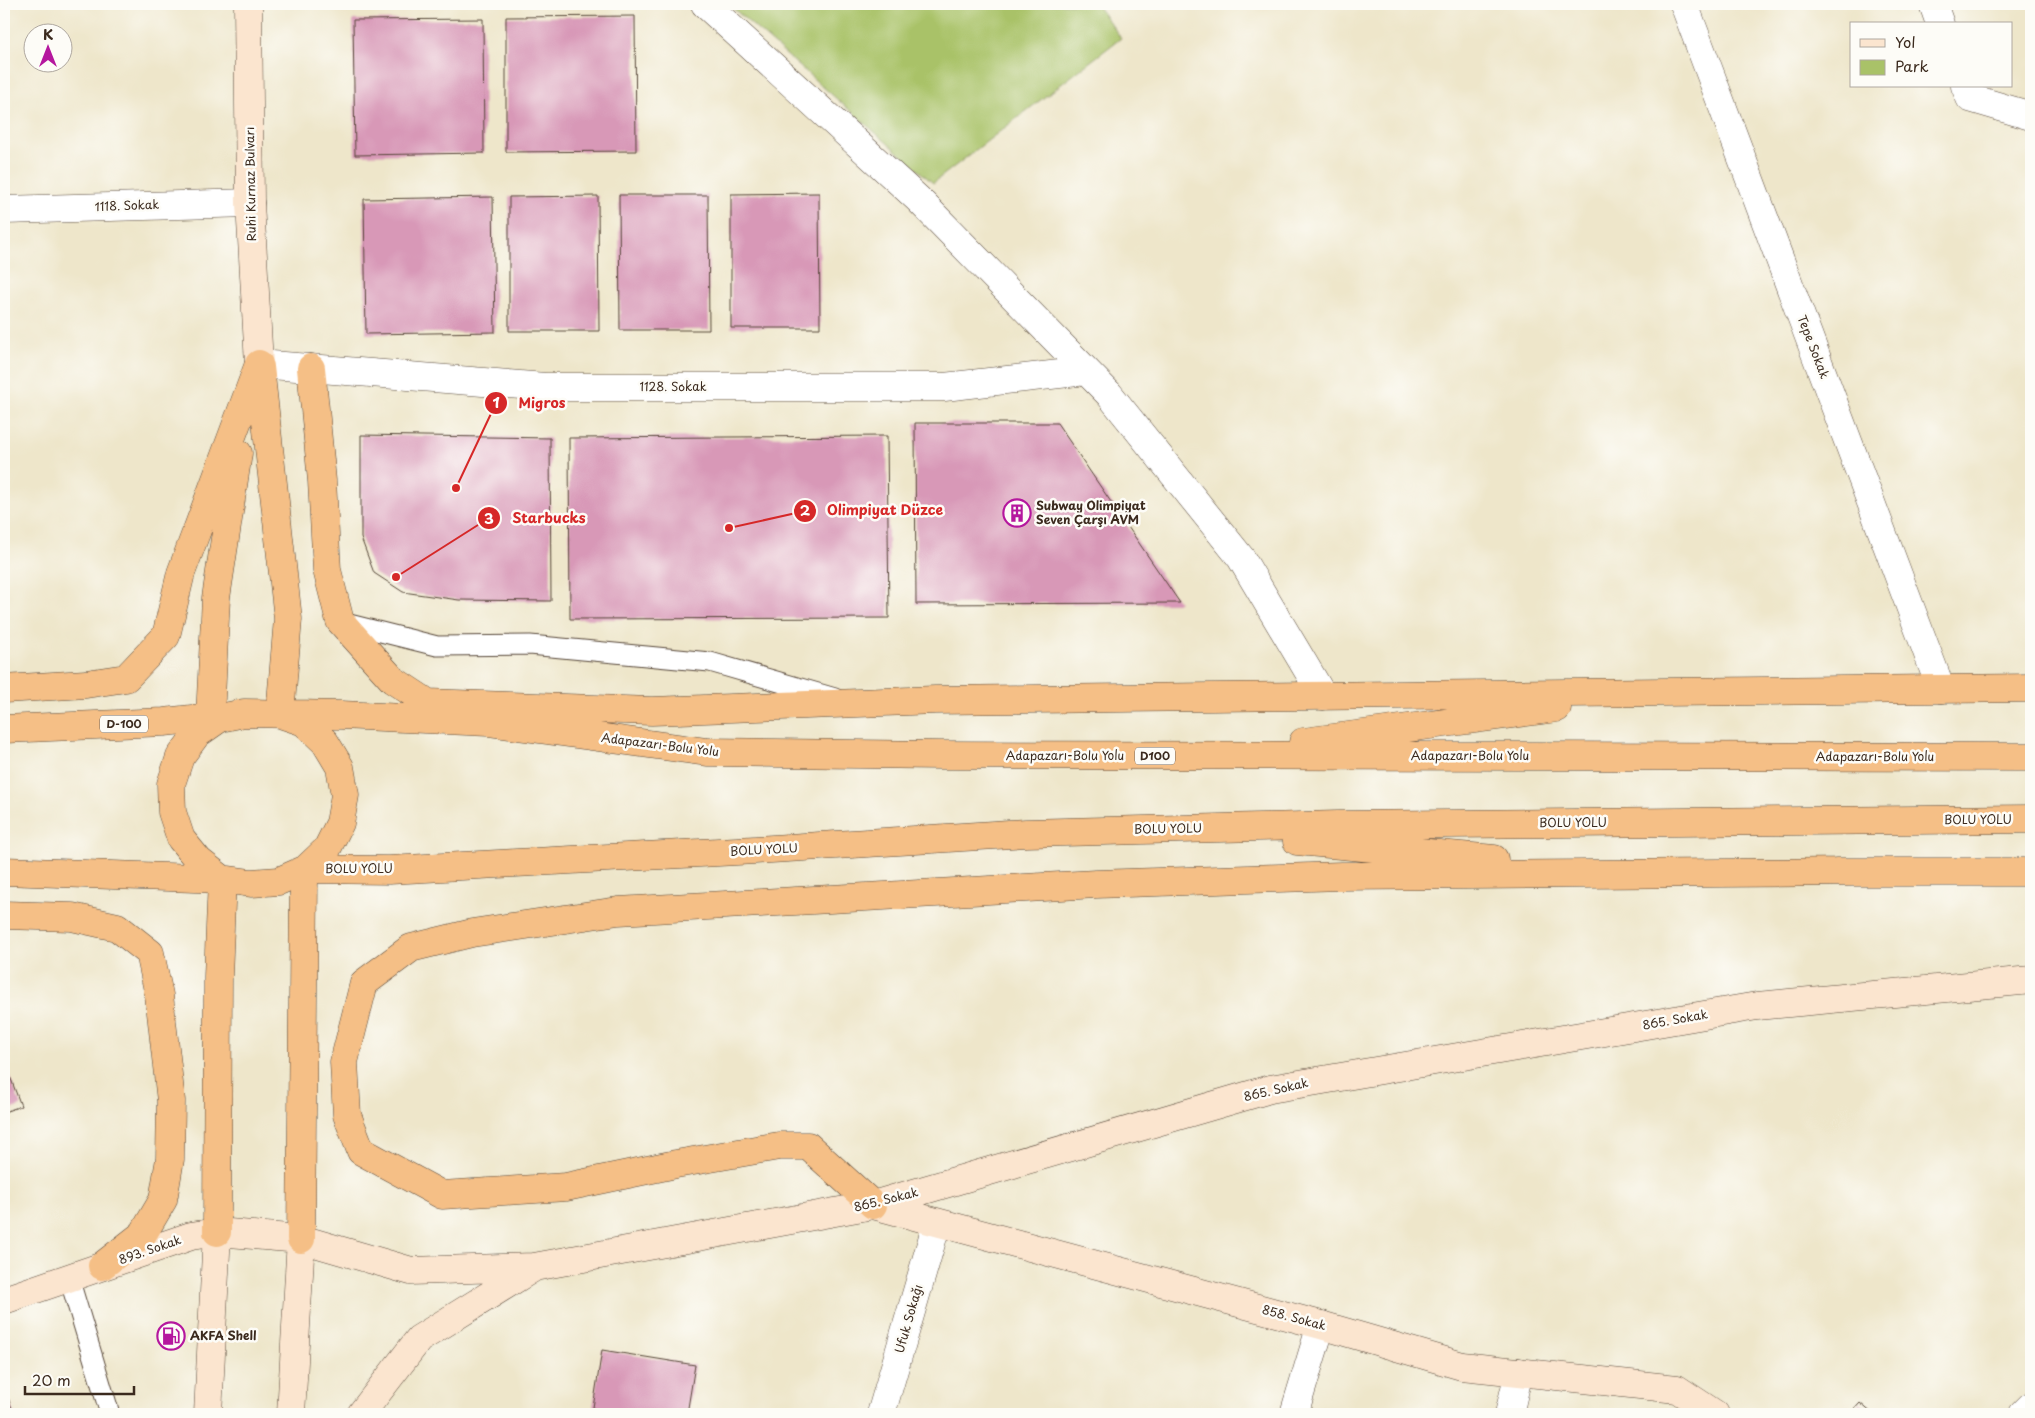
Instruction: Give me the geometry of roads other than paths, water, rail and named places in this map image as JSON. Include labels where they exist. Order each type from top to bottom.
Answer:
[{"type":"highway","points":[[4,689],[86,684],[126,678],[166,636],[182,573],[259,364]]},
{"type":"highway","points":[[259,364],[288,620],[280,714]]},
{"type":"highway","points":[[210,717],[216,598],[239,449],[259,364]]},
{"type":"highway","points":[[311,368],[322,480],[327,570],[340,621],[392,680],[428,702],[652,711],[935,700],[2031,688]]},
{"type":"highway","points":[[1194,756],[1678,692]]},
{"type":"highway","points":[[4,871],[222,879],[251,883],[279,880],[306,869],[327,849],[340,823],[345,795],[340,767],[325,742],[304,722],[280,714],[244,713],[220,718],[197,734],[180,757],[172,784],[172,812],[182,839],[199,861],[222,879]]},
{"type":"highway","name":"D-100","points":[[4,729],[164,722],[244,713]]},
{"type":"highway","name":"Adapazarı-Bolu Yolu","points":[[280,714],[341,714],[488,722],[707,752],[1194,756],[2031,757]]},
{"type":"highway","name":"BOLU YOLU","points":[[306,869],[389,870],[1026,833],[1357,825],[2031,820]]},
{"type":"highway","points":[[1169,829],[1514,861],[1685,873],[2031,872]]},
{"type":"highway","points":[[301,1239],[304,877],[306,869]]},
{"type":"highway","points":[[873,1205],[808,1146],[779,1146],[676,1164],[566,1187],[442,1194],[360,1151],[347,1114],[344,1062],[364,983],[411,948],[472,934],[618,911],[1096,884],[1322,876],[1853,872]]},
{"type":"highway","points":[[217,1232],[218,976],[222,879]]},
{"type":"highway","points":[[4,915],[72,917],[117,927],[150,953],[159,995],[171,1101],[170,1159],[163,1200],[143,1234],[102,1266]]},
{"type":"main road","name":"Ruhi Kurnaz Bulvarı","points":[[248,4],[250,203],[259,364]]},
{"type":"main road","name":"865. Sokak","points":[[534,1267],[873,1205],[1270,1089],[1757,1006],[2031,980]]},
{"type":"main road","name":"858. Sokak","points":[[873,1205],[1321,1325],[1462,1366],[1677,1389],[1715,1414]]},
{"type":"main road","name":"893. Sokak","points":[[4,1300],[191,1236],[217,1232],[301,1239],[411,1271],[534,1267]]},
{"type":"main road","points":[[208,1414],[217,1232]]},
{"type":"main road","points":[[291,1414],[301,1239]]},
{"type":"main road","points":[[361,1414],[420,1340],[534,1267]]},
{"type":"street","points":[[705,4],[918,199],[1109,394],[1241,558],[1323,696]]},
{"type":"street","name":"Tepe Sokak","points":[[1684,4],[1941,689]]},
{"type":"street","points":[[1933,4],[1939,22]]},
{"type":"street","points":[[1966,88],[1970,98],[2031,116]]},
{"type":"street","name":"1118. Sokak","points":[[4,210],[250,203]]},
{"type":"street","name":"1128. Sokak","points":[[259,364],[545,387],[944,387],[1086,371]]},
{"type":"street","name":"Ufuk Sokağı","points":[[881,1414],[937,1223]]},
{"type":"street","points":[[1294,1414],[1321,1325]]},
{"type":"street","points":[[1509,1414],[1519,1372]]},
{"type":"street","points":[[2023,1414],[2031,1406]]},
{"type":"lane","points":[[340,621],[437,646],[530,645],[710,662],[853,703]]},
{"type":"lane","points":[[69,1278],[110,1414]]},
{"type":"place","name":"Migros","points":[[456,488]]},
{"type":"place","name":"Subway Olimpiyat Seven Çarşı AVM","points":[[1017,513]]},
{"type":"place","name":"Olimpiyat Düzce","points":[[729,528]]},
{"type":"place","name":"Starbucks","points":[[396,577]]},
{"type":"place","name":"AKFA Shell","points":[[171,1336]]}]
